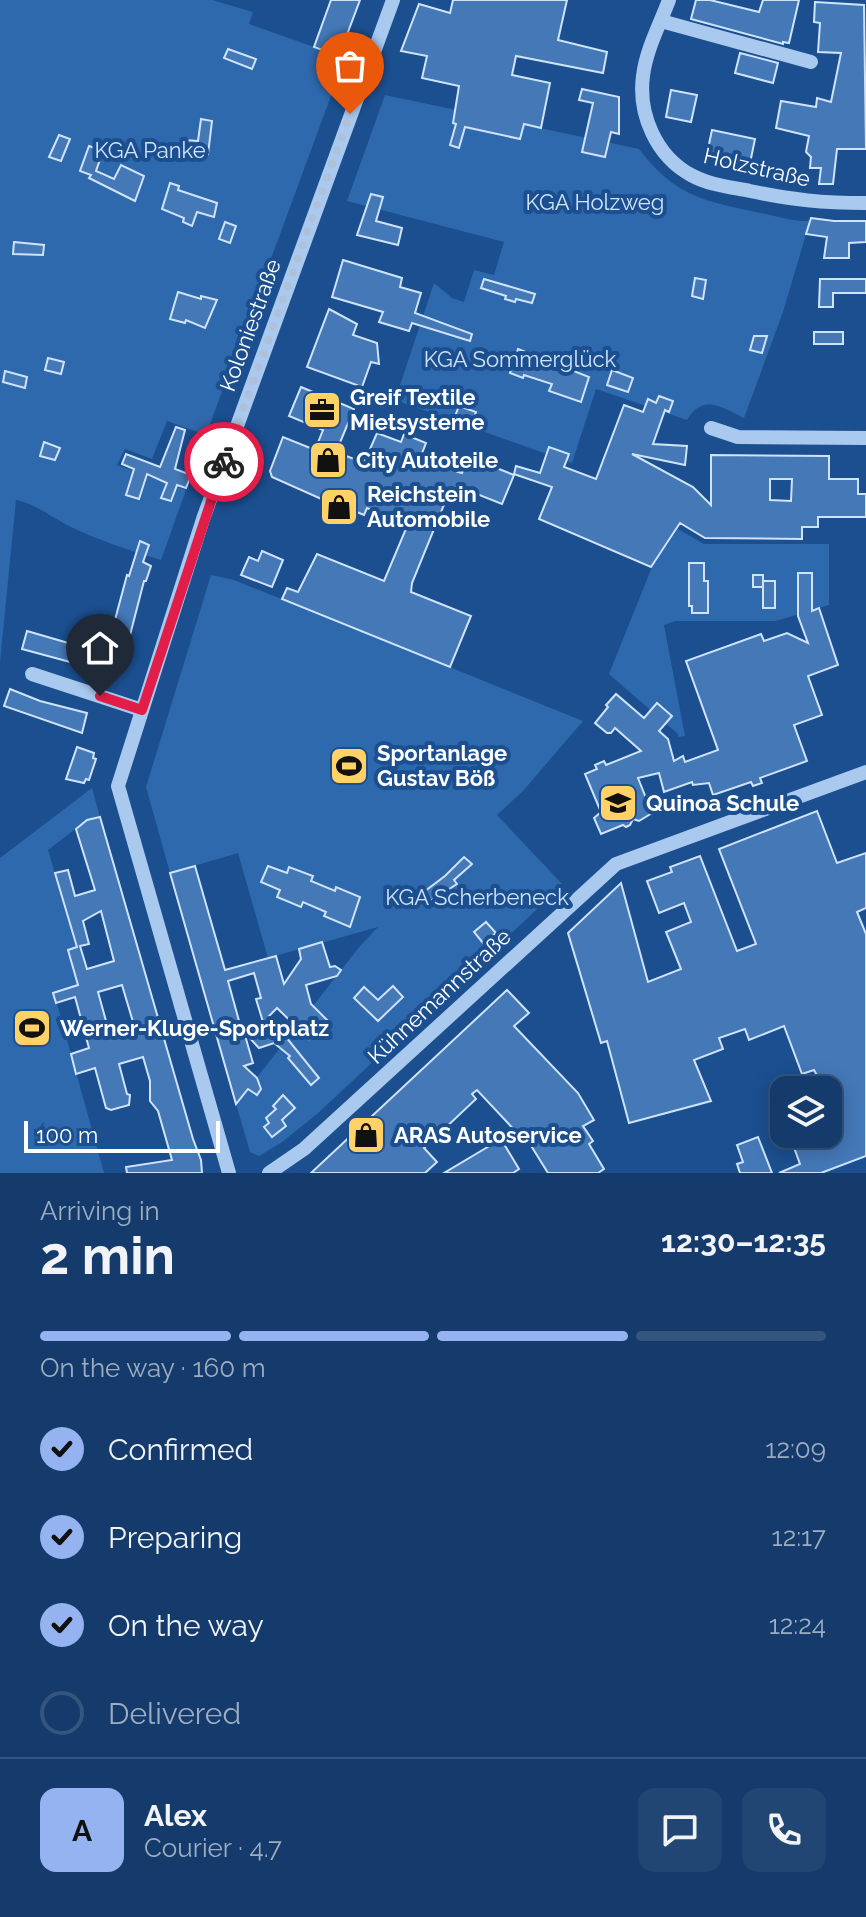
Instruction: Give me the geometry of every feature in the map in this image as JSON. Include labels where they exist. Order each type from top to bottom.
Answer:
[{"type":"street","name":"Koloniestraße","points":[[229,1173],[118,786],[203,519],[393,0]]},
{"type":"street","name":"Holzstraße","points":[[669,0],[643,74],[643,103],[651,133],[669,158],[692,176],[707,182],[793,201],[866,203]]},
{"type":"street","points":[[661,21],[811,62]]},
{"type":"street","points":[[711,428],[738,437],[866,438]]},
{"type":"street","points":[[32,674],[142,710]]},
{"type":"street","name":"Kühnemannstraße","points":[[269,1173],[300,1153],[616,864],[866,772]]},
{"type":"green space","name":"KGA Panke","points":[[0,0],[212,0],[253,12],[249,24],[345,58],[206,435],[167,421],[152,459],[125,449],[117,465],[186,490],[161,560],[90,535],[16,500],[0,662]]},
{"type":"green space","points":[[385,95],[639,149],[666,178],[692,194],[741,209],[810,221],[783,312],[744,418],[721,407],[706,405],[693,412],[687,420],[596,389],[572,463],[395,400],[434,283],[452,298],[464,302],[474,270],[494,275],[504,242],[347,201]]},
{"type":"green space","points":[[678,529],[704,544],[829,544],[829,605],[776,621],[675,621],[664,625],[685,736],[678,737],[609,674],[652,567]]},
{"type":"green space","name":"Sportanlage Gustav Böß","points":[[211,575],[234,580],[583,721],[523,791],[497,815],[563,885],[317,1114],[259,1156],[250,1152],[236,1104],[378,927],[268,958],[238,853],[170,873],[146,787]]},
{"type":"green space","name":"Werner-Kluge-Sportplatz","points":[[92,788],[100,817],[87,820],[48,850],[77,947],[68,950],[78,985],[54,993],[104,1173],[0,1173],[0,858]]},
{"type":"building","points":[[331,0],[360,0],[339,56],[314,47]]},
{"type":"building","points":[[453,0],[567,0],[558,40],[607,52],[603,73],[516,56],[512,75],[550,83],[541,128],[524,124],[520,139],[465,127],[459,148],[450,145],[456,124],[453,123],[459,86],[422,78],[427,56],[401,51],[419,4],[450,13]]},
{"type":"building","points":[[696,0],[710,0],[759,12],[763,0],[799,0],[789,43],[783,44],[691,19]]},
{"type":"building","points":[[815,2],[864,5],[866,149],[837,149],[833,184],[819,184],[821,168],[810,168],[811,157],[806,152],[809,136],[776,128],[781,101],[816,107],[817,98],[831,102],[841,53],[818,52],[820,23],[814,22]]},
{"type":"building","points":[[228,49],[256,59],[252,69],[224,58]]},
{"type":"building","points":[[740,53],[778,63],[773,83],[735,73]]},
{"type":"building","points":[[582,89],[619,97],[619,134],[611,132],[605,157],[582,152],[593,103],[579,100]]},
{"type":"building","points":[[671,90],[697,95],[691,122],[666,117]]},
{"type":"building","points":[[201,119],[212,121],[208,154],[182,150],[184,140],[198,141]]},
{"type":"building","points":[[712,130],[755,139],[749,168],[706,158]]},
{"type":"building","points":[[59,135],[70,139],[61,161],[49,157]]},
{"type":"building","points":[[89,146],[103,151],[96,171],[114,179],[121,165],[144,176],[135,201],[80,171]]},
{"type":"building","points":[[170,183],[179,186],[178,190],[217,203],[214,217],[197,212],[192,226],[183,222],[184,218],[162,209]]},
{"type":"building","points":[[371,194],[383,197],[376,221],[402,228],[398,245],[357,235]]},
{"type":"building","points":[[811,218],[866,221],[866,242],[849,243],[849,258],[824,258],[827,237],[806,234]]},
{"type":"building","points":[[225,222],[236,226],[230,243],[219,239]]},
{"type":"building","points":[[14,242],[44,245],[43,255],[13,254]]},
{"type":"building","points":[[343,260],[402,278],[400,287],[421,293],[415,313],[472,334],[470,341],[412,323],[409,331],[379,322],[383,312],[332,297]]},
{"type":"building","points":[[695,278],[706,280],[703,299],[692,296]]},
{"type":"building","points":[[484,279],[535,294],[532,303],[516,299],[515,302],[481,288]]},
{"type":"building","points":[[820,279],[866,279],[866,293],[833,293],[833,307],[819,307]]},
{"type":"building","points":[[178,292],[217,300],[205,328],[186,320],[185,323],[170,319]]},
{"type":"building","points":[[329,309],[357,324],[353,335],[377,343],[379,364],[371,362],[362,387],[307,367]]},
{"type":"building","points":[[814,332],[843,332],[843,344],[814,344]]},
{"type":"building","points":[[754,336],[767,336],[762,353],[750,350]]},
{"type":"building","points":[[518,349],[589,377],[581,402],[549,391],[552,384],[510,373]]},
{"type":"building","points":[[48,358],[64,362],[61,374],[45,370]]},
{"type":"building","points":[[612,370],[633,378],[628,392],[607,385]]},
{"type":"building","points":[[5,371],[27,377],[25,388],[3,382]]},
{"type":"building","points":[[301,387],[354,409],[336,452],[364,463],[377,433],[401,442],[404,434],[426,443],[421,456],[458,472],[462,473],[469,457],[514,475],[502,504],[457,486],[450,490],[412,583],[411,592],[471,616],[450,667],[282,599],[287,588],[298,592],[317,554],[384,581],[408,524],[367,508],[364,515],[346,510],[272,477],[270,471],[283,437],[315,450],[323,430],[289,416]]},
{"type":"building","points":[[659,396],[673,401],[669,412],[665,410],[653,444],[687,446],[685,465],[632,454],[693,487],[711,505],[711,455],[829,456],[829,479],[858,479],[858,494],[866,494],[866,517],[818,517],[818,527],[802,527],[802,539],[705,538],[680,523],[651,567],[539,519],[552,487],[514,474],[516,466],[540,473],[549,447],[569,454],[564,467],[596,479],[624,405],[643,412],[648,399],[656,403]],"holes":[[[770,479],[792,479],[791,501],[770,500]]]},
{"type":"building","points":[[459,406],[476,412],[471,425],[454,419]]},
{"type":"building","points":[[176,427],[185,430],[175,469],[191,475],[186,488],[177,485],[171,501],[161,498],[167,483],[147,474],[139,499],[126,495],[134,469],[122,464],[126,454],[160,467]]},
{"type":"building","points":[[44,442],[60,448],[55,460],[40,456]]},
{"type":"building","points":[[140,541],[149,545],[143,562],[151,566],[144,581],[128,644],[123,642],[121,651],[108,646],[127,575]]},
{"type":"building","points":[[262,551],[283,560],[272,587],[241,575],[249,557],[258,561]]},
{"type":"building","points":[[689,563],[704,563],[704,581],[708,581],[708,613],[692,613],[692,606],[689,606]]},
{"type":"building","points":[[798,573],[812,573],[812,611],[819,608],[838,665],[808,676],[822,715],[794,725],[807,761],[760,778],[762,783],[753,786],[751,782],[713,795],[709,783],[693,785],[692,782],[664,792],[659,773],[638,778],[652,813],[639,821],[633,819],[626,827],[623,825],[601,834],[594,818],[601,812],[585,774],[597,769],[595,765],[604,761],[606,765],[641,751],[615,728],[607,733],[595,723],[608,707],[606,705],[616,694],[644,718],[657,703],[672,716],[659,731],[668,739],[674,761],[683,756],[685,762],[718,750],[686,661],[761,634],[764,641],[787,633],[808,643],[798,616]]},
{"type":"building","points":[[753,575],[763,575],[763,581],[775,581],[775,608],[763,608],[763,587],[753,587]]},
{"type":"building","points":[[27,631],[106,654],[100,673],[22,649]]},
{"type":"building","points":[[10,689],[40,701],[87,713],[82,733],[4,706]]},
{"type":"building","points":[[77,747],[94,753],[93,758],[96,759],[89,780],[86,779],[84,783],[66,779]]},
{"type":"building","points":[[817,811],[837,863],[866,853],[866,908],[857,912],[866,934],[866,1156],[821,1173],[779,1173],[800,1164],[794,1148],[842,1148],[842,1076],[817,1076],[814,1070],[802,1074],[784,1026],[749,1040],[745,1029],[719,1038],[723,1049],[694,1060],[711,1101],[629,1123],[607,1041],[601,1043],[568,933],[621,883],[648,982],[681,969],[666,932],[691,922],[684,903],[659,913],[647,881],[672,872],[670,867],[700,856],[737,951],[756,944],[719,849]]},
{"type":"building","points":[[100,817],[201,1160],[202,1173],[127,1173],[126,1167],[172,1160],[158,1111],[150,1101],[150,1081],[143,1057],[119,1064],[127,1094],[130,1095],[129,1105],[111,1110],[106,1108],[95,1068],[76,1074],[71,1054],[89,1048],[75,997],[56,1003],[53,993],[78,985],[68,950],[77,947],[55,873],[68,870],[75,896],[95,890],[76,829],[87,820]],"holes":[[[101,911],[114,961],[87,969],[80,946],[89,944],[83,921]],[[122,985],[136,1032],[111,1039],[98,992]]]},
{"type":"building","points":[[464,857],[472,864],[454,880],[457,884],[427,903],[421,894]]},
{"type":"building","points":[[195,866],[225,970],[276,956],[284,984],[301,959],[299,949],[322,942],[330,967],[341,970],[337,976],[306,985],[311,1004],[328,1021],[309,1039],[277,1008],[269,1016],[319,1078],[311,1085],[288,1058],[290,1056],[274,1043],[259,1048],[244,1032],[253,1063],[244,1066],[257,1078],[261,1089],[257,1095],[248,1089],[236,1104],[170,873]],"holes":[[[254,973],[261,998],[256,999],[263,1022],[241,1028],[228,981]]]},
{"type":"building","points":[[268,866],[287,873],[289,867],[313,876],[311,881],[360,897],[350,927],[324,916],[326,912],[303,902],[301,907],[277,897],[280,890],[261,882]]},
{"type":"building","points":[[486,922],[496,933],[483,943],[474,932]]},
{"type":"building","points":[[393,986],[403,997],[378,1021],[354,998],[364,987],[378,1000]]},
{"type":"building","points":[[507,990],[529,1013],[514,1026],[578,1093],[594,1120],[583,1126],[593,1141],[589,1144],[604,1169],[598,1173],[548,1173],[525,1136],[520,1136],[477,1090],[472,1094],[476,1099],[424,1148],[437,1162],[425,1173],[311,1173]]},
{"type":"building","points":[[283,1095],[295,1108],[282,1120],[286,1126],[272,1137],[264,1127],[269,1123],[266,1118],[276,1109],[273,1106]]},
{"type":"building","points":[[758,1137],[772,1173],[740,1173],[737,1164],[743,1162],[737,1145]]},
{"type":"building","points":[[501,1139],[519,1169],[513,1173],[444,1173]]},
{"type":"way so far","points":[[224,462],[350,114]]},
{"type":"place","name":"Greif Textile Mietsysteme","points":[[322,410]]},
{"type":"place","name":"City Autoteile","points":[[328,460]]},
{"type":"place","name":"Reichstein Automobile","points":[[339,507]]},
{"type":"place","name":"Sportanlage Gustav Böß","points":[[349,766]]},
{"type":"place","name":"Quinoa Schule","points":[[618,803]]},
{"type":"place","name":"Werner-Kluge-Sportplatz","points":[[32,1028]]},
{"type":"place","name":"ARAS Autoservice","points":[[366,1135]]},
{"type":"route","points":[[100,696],[142,710],[224,462]]},
{"type":"park label","name":"KGA Holzweg","points":[[595,202]]},
{"type":"park label","name":"KGA Sommerglück","points":[[520,359]]},
{"type":"park label","name":"KGA Scherbeneck","points":[[477,897]]}]
